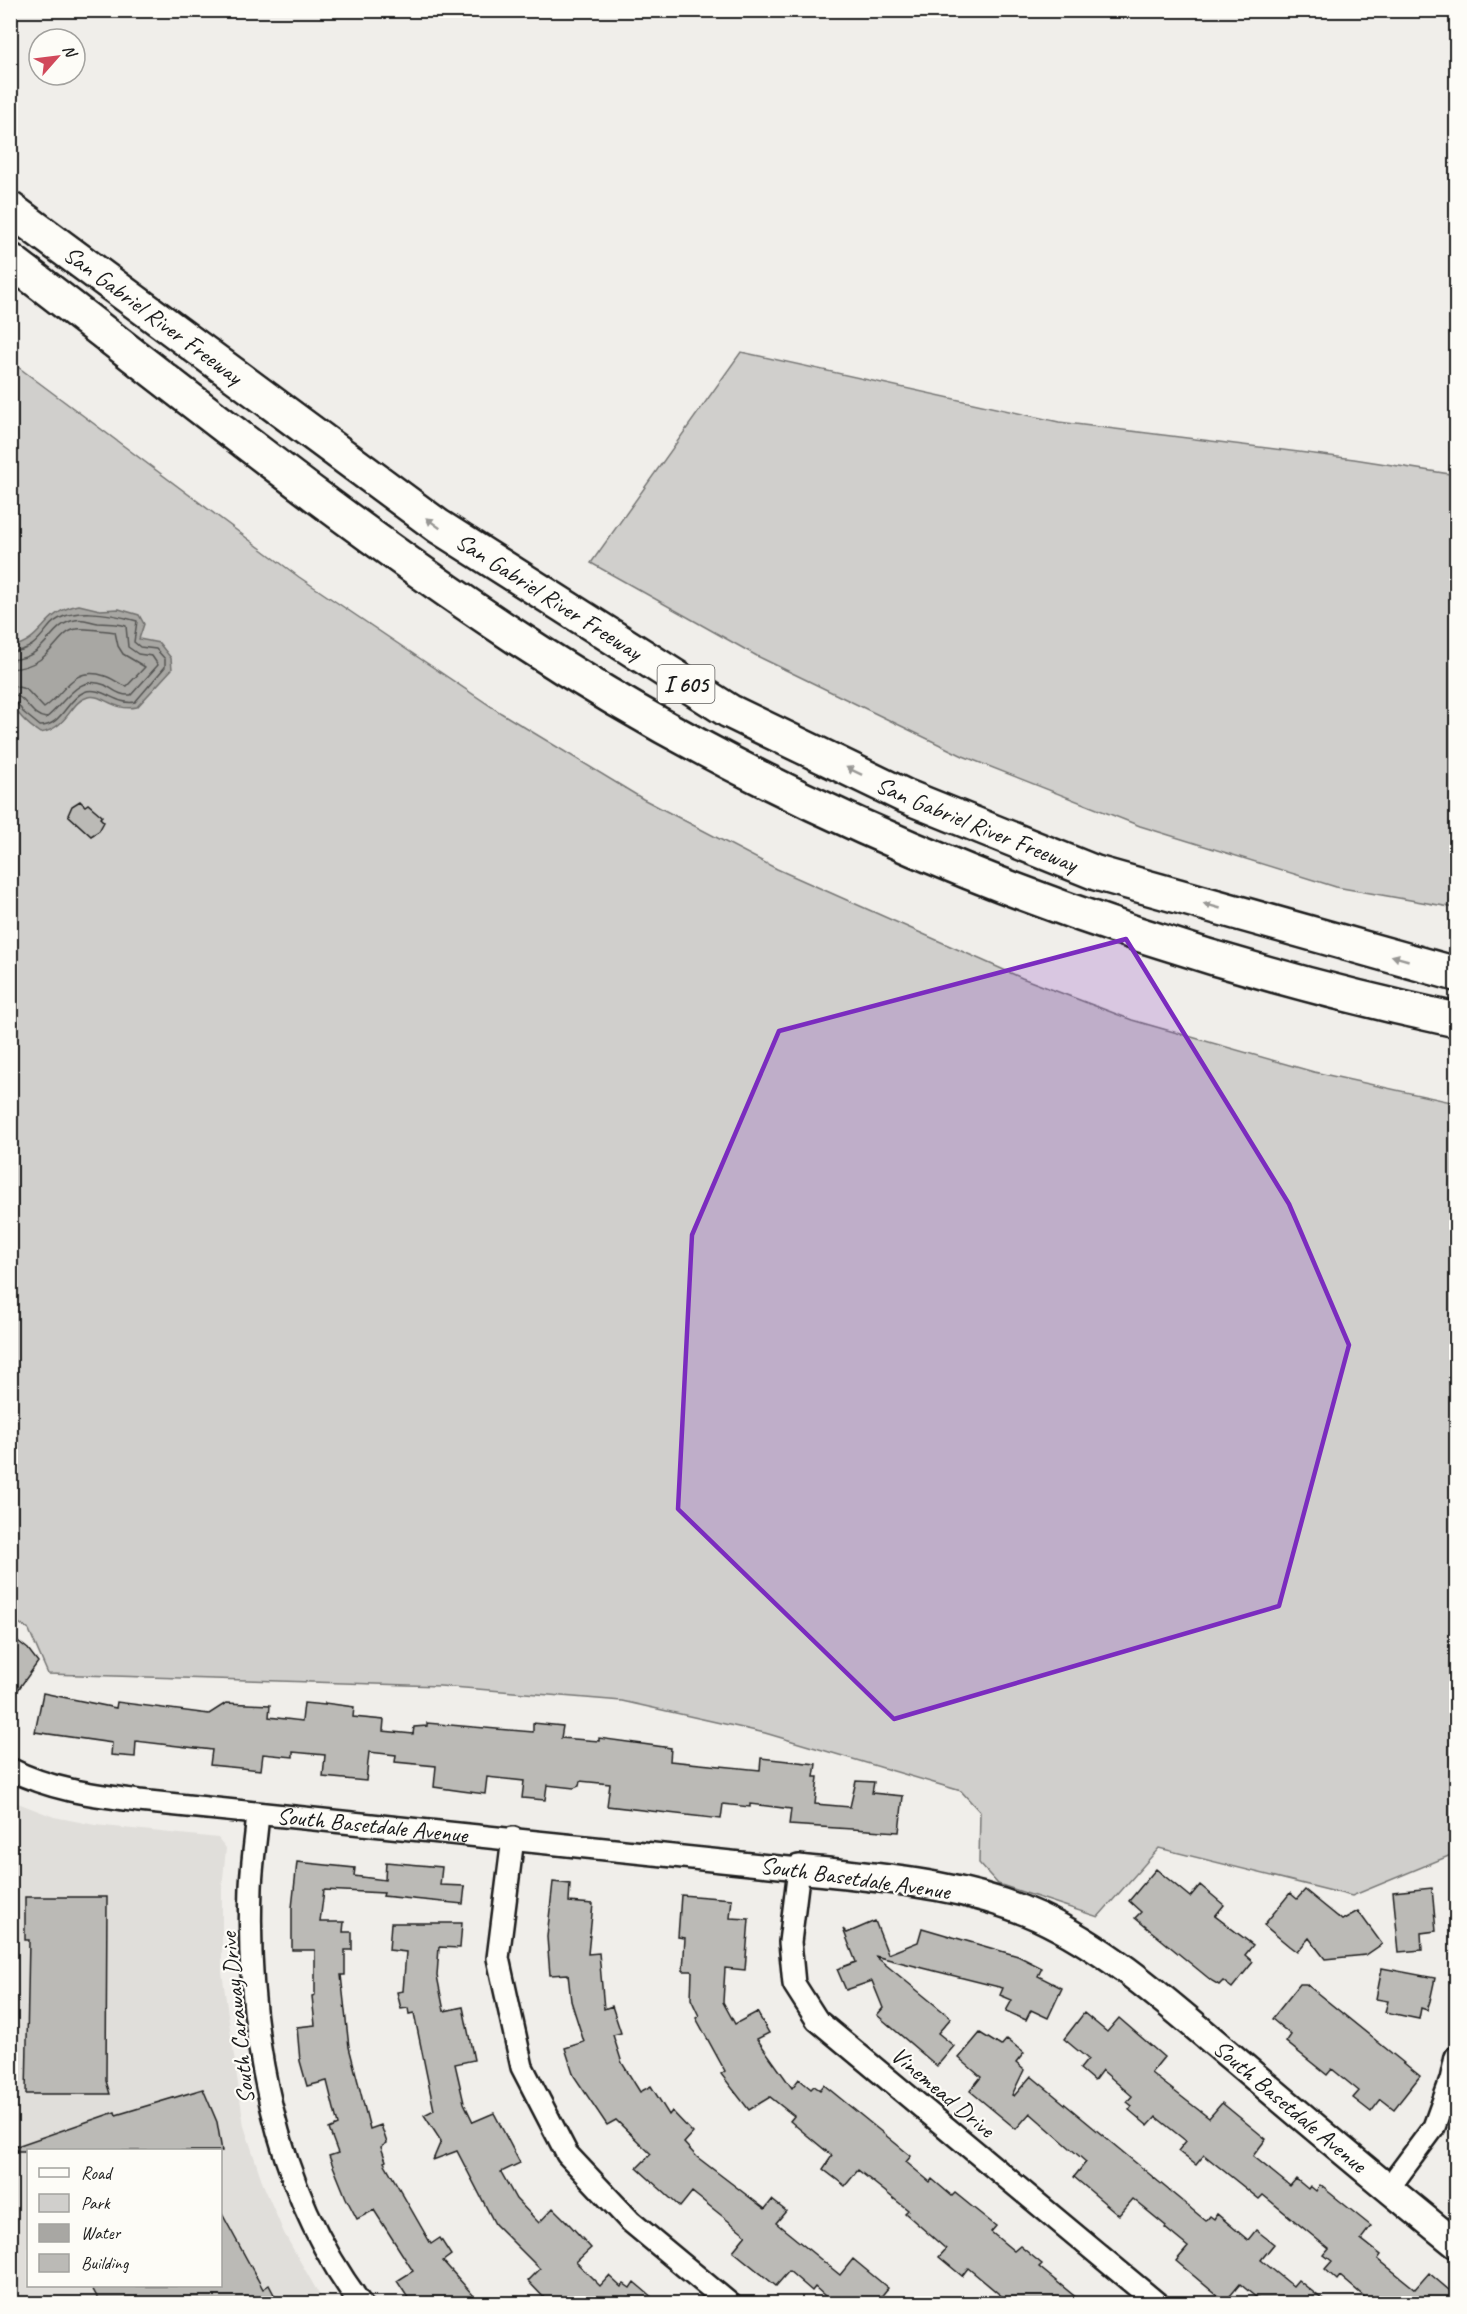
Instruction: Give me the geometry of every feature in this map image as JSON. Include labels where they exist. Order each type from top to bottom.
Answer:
[{"type":"highway","name":"San Gabriel River Freeway","points":[[10,208],[438,526],[729,711],[905,796],[1096,873],[1456,974]]},
{"type":"highway","points":[[10,242],[485,593],[641,689],[729,739],[827,788],[1041,879],[1166,923],[1320,969],[1456,999]]},
{"type":"highway","points":[[10,260],[417,570],[520,640],[748,771],[943,862],[1154,940],[1377,1003],[1456,1020]]},
{"type":"highway","name":"I 605","points":[[10,289],[431,603],[596,709],[734,785],[860,847],[1072,933],[1264,994],[1456,1040]]},
{"type":"street","name":"South Basetdale Avenue","points":[[10,1769],[29,1779],[63,1790],[139,1801],[513,1838],[915,1882],[981,1896],[1038,1917],[1100,1950],[1160,1997],[1456,2244]]},
{"type":"street","name":"South Caraway Drive","points":[[258,1814],[251,1886],[252,1964],[261,2043],[274,2119],[294,2183],[348,2286],[361,2304]]},
{"type":"street","points":[[513,1838],[498,1958],[522,2067],[567,2154],[630,2221],[730,2304]]},
{"type":"street","name":"Vinemead Drive","points":[[799,1869],[790,1942],[794,1984],[817,2020],[1158,2304]]},
{"type":"street","points":[[1388,2189],[1434,2127],[1451,2080],[1456,2057]]},
{"type":"highlighted area","points":[[1126,939],[1289,1204],[1349,1345],[1279,1606],[894,1719],[678,1509],[692,1235],[779,1031]]},
{"type":"shaded area","points":[[10,1800],[54,1817],[95,1825],[218,1838],[226,1848],[222,1889],[222,1972],[244,2126],[263,2184],[284,2233],[324,2303],[11,2303]]},
{"type":"green space","points":[[741,352],[1059,422],[1354,459],[1456,475],[1456,908],[1336,887],[1140,826],[963,756],[757,656],[591,563]]},
{"type":"green space","points":[[10,361],[299,577],[501,713],[643,799],[777,869],[1022,978],[1132,1020],[1314,1072],[1456,1103],[1456,1853],[1352,1896],[1159,1848],[1098,1917],[998,1884],[979,1863],[980,1812],[961,1791],[765,1733],[622,1701],[440,1686],[48,1674],[29,1630],[10,1617]]},
{"type":"water","points":[[79,605],[100,610],[119,609],[139,615],[144,624],[139,639],[159,643],[171,658],[172,669],[137,707],[121,707],[93,696],[88,697],[77,704],[57,726],[40,733],[28,724],[13,705],[9,685],[11,647],[31,638],[57,614]]},
{"type":"building","points":[[80,801],[85,806],[88,804],[102,816],[100,818],[104,822],[99,831],[91,836],[68,815],[72,806]]},
{"type":"building","points":[[10,1635],[28,1649],[38,1662],[10,1701]]},
{"type":"building","points":[[43,1693],[116,1708],[117,1702],[209,1714],[226,1703],[270,1705],[269,1717],[302,1721],[304,1703],[325,1705],[325,1703],[354,1707],[353,1717],[384,1720],[383,1731],[413,1734],[414,1727],[427,1726],[427,1723],[533,1732],[533,1723],[563,1726],[561,1738],[599,1741],[599,1738],[671,1748],[670,1761],[760,1770],[761,1758],[816,1764],[814,1777],[818,1777],[815,1804],[850,1807],[856,1781],[874,1782],[872,1793],[903,1796],[899,1832],[789,1825],[791,1809],[750,1804],[750,1807],[723,1804],[721,1819],[607,1806],[610,1784],[580,1781],[579,1786],[574,1788],[547,1785],[545,1800],[522,1798],[524,1781],[487,1777],[485,1794],[434,1787],[436,1766],[395,1762],[396,1755],[369,1752],[366,1781],[323,1777],[325,1755],[293,1752],[293,1757],[263,1754],[261,1770],[210,1765],[212,1750],[136,1741],[135,1757],[111,1755],[112,1743],[35,1732]]},
{"type":"building","points":[[297,1862],[355,1868],[354,1876],[385,1880],[386,1862],[442,1867],[440,1885],[465,1886],[463,1904],[383,1896],[384,1893],[324,1890],[320,1922],[344,1922],[343,1932],[352,1932],[352,1950],[345,1950],[345,1975],[341,1975],[349,2047],[370,2129],[381,2125],[387,2143],[381,2147],[386,2161],[384,2162],[431,2244],[440,2238],[451,2255],[443,2261],[481,2304],[412,2304],[397,2281],[413,2271],[374,2210],[357,2219],[346,2198],[329,2156],[338,2153],[329,2129],[338,2125],[327,2081],[307,2086],[300,2061],[297,2027],[315,2025],[312,1996],[315,1995],[315,1950],[292,1950],[292,1908]]},
{"type":"building","points":[[1156,1869],[1190,1897],[1200,1885],[1224,1905],[1215,1916],[1253,1945],[1245,1955],[1253,1962],[1232,1988],[1223,1981],[1219,1985],[1212,1981],[1135,1918],[1141,1912],[1129,1901]]},
{"type":"building","points":[[553,1882],[570,1884],[569,1902],[593,1904],[588,1954],[599,1953],[604,2009],[612,2006],[621,2033],[613,2035],[622,2063],[640,2092],[651,2086],[669,2115],[672,2111],[693,2133],[684,2143],[697,2157],[765,2209],[772,2200],[786,2211],[776,2223],[840,2275],[853,2259],[888,2288],[875,2304],[834,2304],[815,2287],[812,2291],[789,2271],[776,2286],[733,2251],[746,2235],[692,2192],[680,2207],[637,2168],[651,2154],[616,2120],[607,2125],[574,2076],[565,2048],[584,2042],[571,2001],[568,1974],[550,1975],[547,1937]]},
{"type":"building","points":[[1432,1888],[1436,1931],[1421,1933],[1422,1950],[1399,1952],[1393,1892]]},
{"type":"building","points":[[1305,1890],[1342,1920],[1358,1911],[1382,1944],[1366,1955],[1325,1959],[1309,1938],[1297,1952],[1264,1925],[1290,1893],[1297,1899]]},
{"type":"building","points":[[681,1895],[732,1899],[730,1918],[749,1919],[745,1970],[725,1968],[723,2002],[735,2024],[757,2012],[769,2033],[757,2039],[792,2088],[799,2079],[811,2089],[814,2086],[820,2090],[824,2085],[911,2156],[906,2162],[930,2182],[932,2179],[952,2196],[955,2193],[996,2226],[991,2232],[1014,2251],[1020,2246],[1042,2264],[1039,2267],[1084,2304],[1011,2304],[968,2268],[962,2276],[939,2257],[946,2249],[905,2213],[908,2210],[858,2170],[845,2186],[823,2169],[832,2156],[790,2121],[794,2116],[770,2097],[749,2110],[721,2074],[725,2071],[696,2018],[699,2016],[691,1999],[692,1971],[683,1971],[685,1938],[678,1937]]},
{"type":"building","points":[[25,1897],[107,1897],[106,2081],[110,2094],[26,2094],[29,1940],[25,1940]]},
{"type":"building","points":[[875,1921],[888,1954],[918,1942],[922,1928],[1018,1956],[1042,1968],[1038,1976],[1062,1988],[1048,2018],[1031,2010],[1026,2020],[1006,2011],[1012,2000],[1000,1995],[1003,1988],[875,1956],[951,2018],[938,2033],[954,2046],[937,2066],[877,2015],[883,2008],[872,1981],[846,1990],[837,1969],[856,1962],[843,1929],[847,1933]]},
{"type":"building","points":[[391,1923],[462,1923],[460,1948],[439,1947],[437,1976],[444,2011],[463,2007],[474,2060],[455,2064],[464,2103],[473,2122],[494,2113],[520,2163],[501,2172],[516,2199],[539,2223],[553,2208],[570,2225],[591,2248],[576,2262],[600,2286],[609,2276],[621,2287],[624,2284],[630,2288],[634,2282],[660,2304],[585,2304],[587,2301],[582,2296],[574,2304],[550,2304],[528,2281],[540,2269],[495,2224],[457,2151],[433,2160],[441,2141],[424,2115],[434,2110],[414,2013],[409,2014],[408,2008],[401,2009],[397,1992],[403,1991],[406,1952],[389,1950]]},
{"type":"building","points":[[1382,1968],[1435,1978],[1427,2010],[1421,2008],[1419,2019],[1385,2012],[1388,2001],[1376,1999]]},
{"type":"building","points":[[1300,1984],[1306,1984],[1420,2076],[1394,2109],[1381,2099],[1371,2112],[1353,2098],[1359,2091],[1332,2069],[1327,2075],[1286,2042],[1291,2035],[1272,2019]]},
{"type":"building","points":[[1084,2013],[1107,2032],[1119,2018],[1164,2057],[1151,2073],[1209,2118],[1222,2103],[1266,2139],[1253,2156],[1290,2186],[1296,2179],[1308,2189],[1310,2186],[1316,2191],[1320,2185],[1371,2226],[1361,2239],[1381,2255],[1378,2259],[1415,2289],[1429,2273],[1456,2296],[1456,2304],[1373,2304],[1340,2276],[1337,2280],[1325,2269],[1332,2261],[1324,2255],[1329,2249],[1263,2195],[1259,2199],[1204,2155],[1196,2165],[1178,2151],[1186,2141],[1156,2117],[1148,2126],[1129,2110],[1132,2106],[1127,2102],[1132,2096],[1102,2070],[1094,2081],[1080,2069],[1088,2059],[1064,2039]]},
{"type":"building","points":[[980,2033],[1001,2046],[1007,2039],[1024,2053],[1016,2063],[1024,2070],[1012,2095],[1014,2096],[1031,2076],[1206,2221],[1210,2216],[1214,2219],[1217,2214],[1248,2240],[1256,2230],[1274,2244],[1261,2260],[1293,2286],[1298,2280],[1328,2304],[1264,2304],[1240,2284],[1225,2302],[1176,2261],[1188,2247],[1165,2228],[1166,2226],[1133,2199],[1119,2215],[1074,2177],[1086,2162],[1030,2113],[1016,2129],[970,2091],[981,2077],[959,2058]]},
{"type":"building","points":[[203,2089],[217,2122],[222,2149],[27,2149],[27,2151],[11,2151],[11,2148],[115,2112],[116,2115]]},
{"type":"building","points":[[222,2214],[263,2289],[269,2285],[279,2304],[101,2304],[92,2287],[222,2287]]}]
